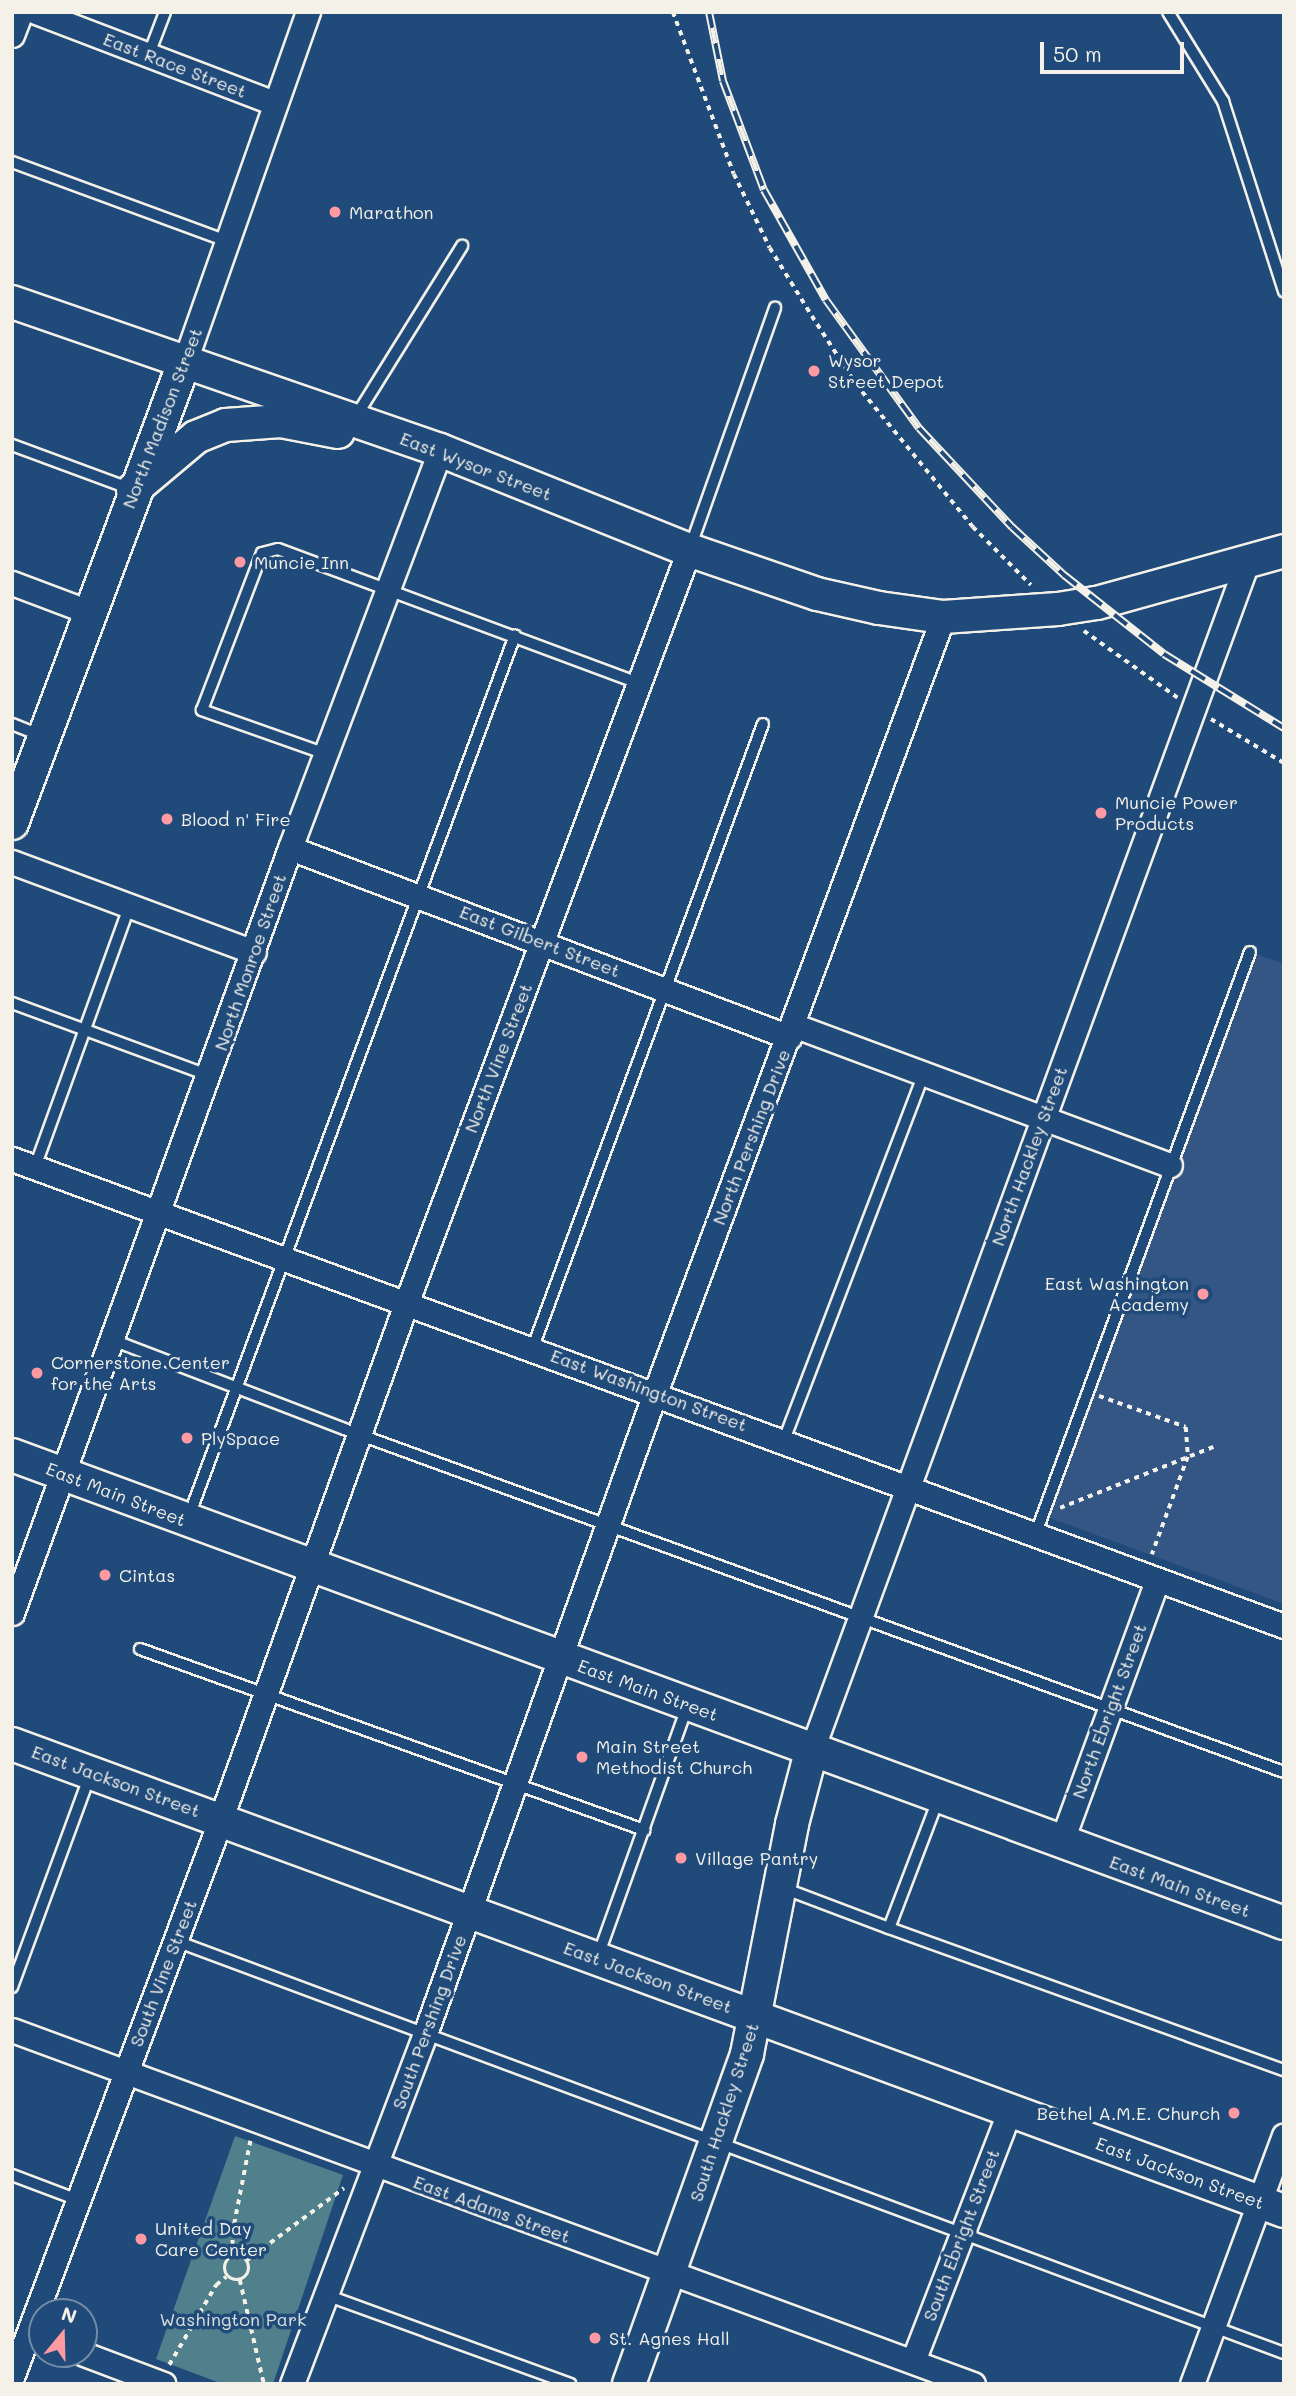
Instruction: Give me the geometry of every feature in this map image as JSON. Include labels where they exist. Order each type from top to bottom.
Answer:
[{"type":"main road","name":"East Wysor Street","points":[[12,302],[440,450],[689,550],[817,594],[943,617],[1097,603],[1284,551]]},
{"type":"main road","name":"North Madison Street","points":[[12,823],[133,490],[184,361]]},
{"type":"main road","points":[[133,490],[196,437],[226,425],[281,421],[352,435],[401,438]]},
{"type":"main road","name":"East Main Street","points":[[12,1455],[811,1752],[1284,1923]]},
{"type":"main road","name":"East Jackson Street","points":[[12,1744],[221,1818],[469,1912],[1272,2206]]},
{"type":"main road","name":"South Hackley Street","points":[[629,2384],[667,2274],[718,2141],[757,2017],[779,1886],[811,1752]]},
{"type":"street","points":[[12,35],[21,12]]},
{"type":"street","name":"East Race Street","points":[[36,12],[274,103]]},
{"type":"street","name":"North Madison Street","points":[[184,361],[229,242],[274,103],[308,12]]},
{"type":"street","name":"North Monroe Street","points":[[12,1614],[110,1339],[210,1076],[290,848],[440,450]]},
{"type":"street","name":"North Vine Street","points":[[311,1567],[407,1301],[689,550]]},
{"type":"street","name":"North Hackley Street","points":[[811,1752],[859,1614],[1248,561]]},
{"type":"street","points":[[12,583],[89,612]]},
{"type":"street","name":"North Pershing Drive","points":[[560,1658],[610,1526],[655,1393],[943,617]]},
{"type":"street","name":"East Gilbert Street","points":[[290,848],[667,990],[924,1072],[1170,1165]]},
{"type":"street","points":[[12,862],[254,952]]},
{"type":"street","name":"East Washington Street","points":[[12,1159],[533,1347],[906,1486],[1039,1524],[1157,1580],[1284,1626]]},
{"type":"street","name":"South Vine Street","points":[[41,2298],[176,1941],[311,1567]]},
{"type":"street","name":"North Ebright Street","points":[[1061,1843],[1157,1580]]},
{"type":"street","name":"South Pershing Drive","points":[[292,2384],[425,2034],[560,1658]]},
{"type":"street","name":"East Adams Street","points":[[12,2030],[667,2274],[973,2384]]},
{"type":"street","name":"South Ebright Street","points":[[913,2361],[1010,2110]]},
{"type":"street","points":[[1192,2384],[1214,2328],[1272,2206],[1284,2135]]},
{"type":"street","name":"South Vine Street","points":[[12,2377],[28,2333]]},
{"type":"street","points":[[98,2358],[166,2375]]},
{"type":"lane","points":[[149,54],[165,12]]},
{"type":"lane","points":[[1168,12],[1223,101],[1284,291]]},
{"type":"lane","points":[[12,162],[229,242]]},
{"type":"lane","points":[[354,421],[462,246]]},
{"type":"lane","points":[[689,550],[775,308]]},
{"type":"lane","points":[[12,445],[133,490]]},
{"type":"lane","points":[[326,754],[202,710],[262,553],[278,549],[387,587],[639,683]]},
{"type":"lane","points":[[187,1521],[287,1258],[515,635]]},
{"type":"lane","points":[[12,724],[44,737]]},
{"type":"lane","points":[[533,1347],[764,724]]},
{"type":"lane","points":[[35,1167],[130,905]]},
{"type":"lane","points":[[1039,1524],[1250,952]]},
{"type":"lane","points":[[12,1003],[210,1076]]},
{"type":"lane","points":[[784,1440],[924,1072]]},
{"type":"lane","points":[[110,1339],[359,1434],[859,1614],[1110,1710],[1284,1772]]},
{"type":"lane","points":[[140,1649],[265,1697],[281,1697],[645,1830]]},
{"type":"lane","points":[[597,1959],[688,1706]]},
{"type":"lane","points":[[12,1987],[90,1772]]},
{"type":"lane","points":[[888,1928],[939,1797]]},
{"type":"lane","points":[[779,1886],[888,1928],[1284,2070]]},
{"type":"lane","points":[[176,1941],[1284,2353]]},
{"type":"lane","points":[[12,2175],[78,2200]]},
{"type":"lane","points":[[326,2295],[570,2384]]},
{"type":"path","points":[[673,12],[709,115],[770,248],[856,384],[973,527],[1023,577]]},
{"type":"path","points":[[1087,1392],[1186,1427],[1188,1457],[1152,1555]]},
{"type":"path","points":[[1039,1524],[1213,1447]]},
{"type":"path","points":[[166,2375],[216,2285],[226,2277],[233,2255],[232,2234],[250,2141]]},
{"type":"path","points":[[246,2261],[346,2187]]},
{"type":"path","points":[[233,2255],[246,2261]]},
{"type":"path","points":[[240,2280],[246,2275],[246,2261]]},
{"type":"path","points":[[226,2277],[240,2280]]},
{"type":"path","points":[[240,2280],[264,2384]]},
{"type":"shaded area","name":"East Washington Academy","points":[[1250,952],[1284,964],[1284,1604],[1042,1515]]},
{"type":"green space","name":"Washington Park","points":[[235,2136],[343,2175],[273,2384],[223,2384],[156,2359]]},
{"type":"railway","points":[[709,12],[723,81],[764,190],[826,300],[919,428],[1012,527],[1064,575],[1164,654],[1284,728]]},
{"type":"place","name":"Marathon","points":[[335,212]]},
{"type":"place","name":"Wysor Street Depot","points":[[814,371]]},
{"type":"place","name":"Muncie Inn","points":[[240,562]]},
{"type":"place","name":"Muncie Power Products","points":[[1101,813]]},
{"type":"place","name":"Blood n' Fire","points":[[167,819]]},
{"type":"place","name":"East Washington Academy","points":[[1203,1294]]},
{"type":"place","name":"Cornerstone Center for the Arts","points":[[37,1373]]},
{"type":"place","name":"PlySpace","points":[[187,1438]]},
{"type":"place","name":"Cintas","points":[[105,1575]]},
{"type":"place","name":"Main Street Methodist Church","points":[[582,1757]]},
{"type":"place","name":"Village Pantry","points":[[681,1858]]},
{"type":"place","name":"Bethel A.M.E. Church","points":[[1234,2113]]},
{"type":"place","name":"United Day Care Center","points":[[141,2239]]},
{"type":"place","name":"St. Agnes Hall","points":[[595,2338]]}]
